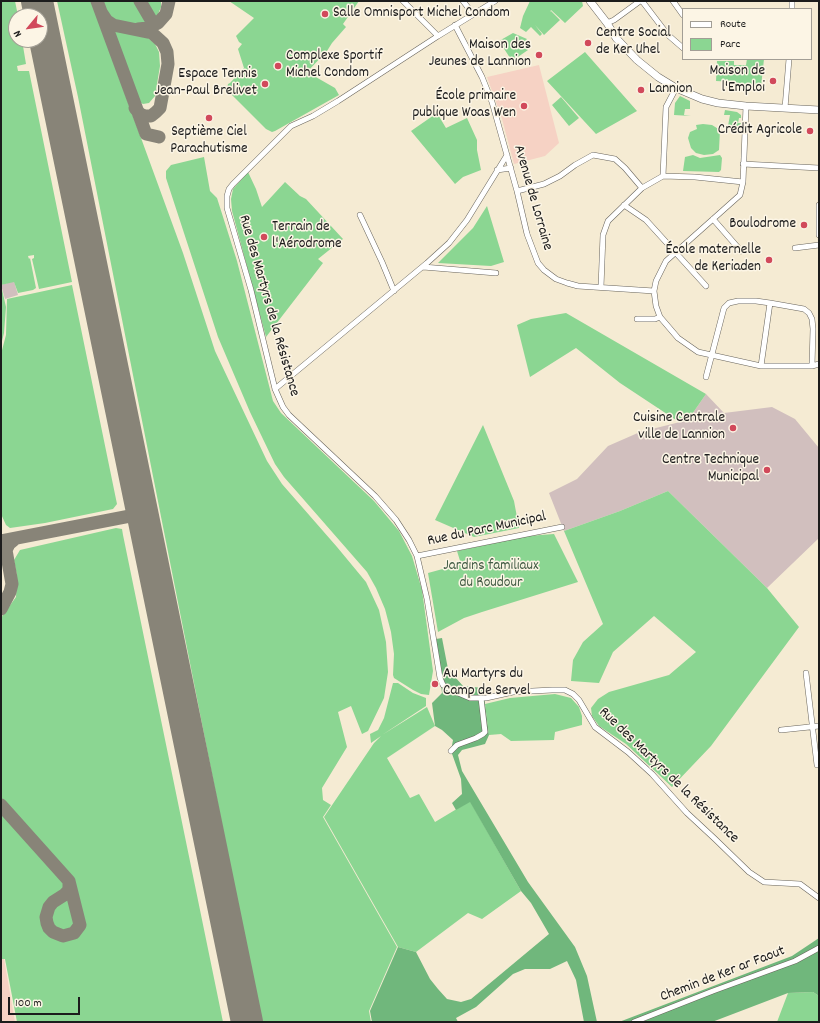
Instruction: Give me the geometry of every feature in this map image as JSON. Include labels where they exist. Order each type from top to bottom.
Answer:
[{"type":"main road","points":[[590,1],[607,23],[616,38],[637,60],[658,77],[676,88],[702,99],[718,102],[746,106],[819,110]]},
{"type":"street","points":[[403,1],[438,36],[495,1]]},
{"type":"street","points":[[463,1],[473,14]]},
{"type":"street","points":[[607,23],[614,20],[641,1],[668,35],[682,47]]},
{"type":"street","points":[[673,1],[682,14]]},
{"type":"street","name":"Avenue de Lorraine","points":[[455,26],[482,77],[492,102],[511,168],[527,234],[538,263],[544,270],[556,279],[578,286],[654,291]]},
{"type":"street","name":"Rue des Martyrs de la Résistance","points":[[438,36],[338,101],[291,126],[233,184],[227,196],[227,208],[251,290],[275,389],[283,407],[290,415],[359,480],[396,520],[409,540],[417,556],[427,599],[440,678],[443,685],[470,698],[486,698],[513,692],[565,690],[579,700],[595,727],[600,732],[624,748],[652,774],[687,813],[749,872],[764,882],[800,884],[819,898]]},
{"type":"street","points":[[785,108],[789,60]]},
{"type":"street","points":[[663,176],[666,107],[676,88]]},
{"type":"street","points":[[746,106],[743,164],[744,182],[740,195],[666,261],[656,281],[654,291],[656,306],[660,317],[678,338],[698,352],[761,366],[812,366],[819,364]]},
{"type":"street","points":[[275,389],[423,267],[449,243],[467,220],[507,155]]},
{"type":"street","points":[[517,191],[544,184],[560,176],[575,165],[593,155],[615,159],[642,188]]},
{"type":"street","points":[[743,164],[819,168]]},
{"type":"street","points":[[497,170],[511,168]]},
{"type":"street","points":[[601,287],[603,235],[608,221],[642,188],[663,176],[695,177],[744,182]]},
{"type":"street","points":[[624,205],[646,220],[706,286]]},
{"type":"street","points":[[819,205],[819,235]]},
{"type":"street","points":[[360,215],[394,291]]},
{"type":"street","points":[[714,218],[741,251]]},
{"type":"street","points":[[795,248],[819,245]]},
{"type":"street","points":[[423,267],[496,273]]},
{"type":"street","points":[[706,377],[724,308],[730,303],[756,301],[804,309],[809,313],[812,319],[812,366]]},
{"type":"street","points":[[761,366],[770,303]]},
{"type":"street","points":[[637,319],[655,319],[660,317]]},
{"type":"street","name":"Rue du Parc Municipal","points":[[417,556],[562,526]]},
{"type":"street","points":[[806,673],[817,766]]},
{"type":"street","points":[[451,751],[457,745],[476,738],[485,732],[481,698]]},
{"type":"street","points":[[781,730],[819,726]]},
{"type":"street","name":"Chemin de Ker ar Faout","points":[[634,1022],[795,961],[819,948]]},
{"type":"shaded area","name":"École primaire publique Woas Wen","points":[[539,65],[559,143],[545,156],[514,164],[502,119],[487,77]]},
{"type":"shaded area","points":[[14,281],[18,295],[5,299],[1,285]]},
{"type":"shaded area","name":"Centre Technique Municipal","points":[[706,394],[724,413],[772,407],[795,419],[819,448],[819,538],[767,588],[668,491],[620,511],[564,531],[549,493],[577,479],[608,446],[640,432],[688,420]]},
{"type":"shaded area","points":[[1,959],[4,959],[15,1022],[1,1022]]},
{"type":"green space","points":[[1,1],[15,1],[16,8],[8,8],[8,48],[23,48],[26,64],[17,66],[18,71],[29,71],[72,282],[39,289],[32,259],[34,258],[34,255],[28,256],[29,259],[30,258],[36,288],[18,293],[14,282],[1,285]]},
{"type":"green space","points":[[57,1],[91,1],[183,253],[215,351],[267,461],[282,484],[366,582],[379,610],[386,642],[388,672],[384,698],[368,731],[362,734],[351,706],[338,712],[347,747],[322,788],[323,800],[331,805],[323,817],[397,947],[369,1011],[371,1022],[261,1022],[78,97]]},
{"type":"green space","points":[[102,1],[141,1],[137,4],[149,23],[137,25],[116,21],[108,15]]},
{"type":"green space","points":[[146,1],[161,1],[161,7],[156,19]]},
{"type":"green space","name":"Complexe Sportif Michel Condom","points":[[229,1],[359,1],[343,24],[346,27],[327,51],[307,72],[335,88],[339,95],[275,131],[272,132],[266,129],[227,90],[228,84],[244,68],[238,49],[242,44],[236,36],[254,18]]},
{"type":"green space","points":[[530,1],[582,1],[583,6],[565,23],[551,10],[550,12],[551,11],[560,20],[544,35],[535,25],[542,34],[540,36],[531,27],[526,32],[520,28],[523,16]]},
{"type":"green space","points":[[112,30],[131,32],[147,37],[155,44],[159,52],[160,66],[155,96],[149,103],[143,104],[138,101]]},
{"type":"green space","points":[[513,33],[527,39],[523,45],[528,50],[512,61],[499,41]]},
{"type":"green space","points":[[585,52],[637,111],[596,134],[547,81]]},
{"type":"green space","points":[[747,60],[764,60],[761,87],[737,85],[736,82],[716,81],[717,61],[734,61],[734,65],[746,65]]},
{"type":"green space","points":[[680,96],[690,101],[690,109],[685,109],[684,115],[691,116],[674,115],[675,103]]},
{"type":"green space","points":[[561,97],[579,118],[569,126],[552,105]]},
{"type":"green space","points":[[725,110],[737,112],[741,115],[738,123],[741,123],[739,126],[728,126],[730,115],[724,115]]},
{"type":"green space","points":[[437,113],[446,128],[467,118],[477,140],[477,150],[481,170],[463,177],[455,184],[411,131]]},
{"type":"green space","points":[[696,125],[712,125],[720,130],[719,150],[713,154],[704,155],[696,153],[691,148],[688,138],[690,132],[697,129]]},
{"type":"green space","points":[[693,155],[700,158],[720,155],[722,158],[721,170],[719,172],[683,171],[685,157]]},
{"type":"green space","points":[[204,157],[210,191],[217,198],[237,261],[273,401],[281,413],[374,501],[399,531],[412,556],[422,590],[433,671],[429,695],[421,694],[394,678],[394,654],[391,632],[385,609],[376,588],[367,572],[284,477],[275,464],[250,412],[218,337],[166,178],[166,171],[171,165]]},
{"type":"green space","points":[[248,172],[262,207],[285,182],[300,196],[306,199],[343,239],[318,259],[323,263],[266,337],[232,211],[231,199],[233,189]]},
{"type":"green space","points":[[487,206],[504,262],[491,266],[438,263],[473,228]]},
{"type":"green space","points":[[1,285],[6,307],[4,333],[1,345]]},
{"type":"green space","points":[[72,285],[117,504],[113,509],[45,523],[10,528],[6,525],[1,514],[1,354],[6,335],[7,299]]},
{"type":"green space","points":[[566,313],[706,394],[688,420],[679,422],[620,383],[576,348],[530,377],[517,325],[531,319]]},
{"type":"green space","points":[[483,425],[514,501],[519,528],[474,537],[435,520]]},
{"type":"green space","points":[[668,491],[767,588],[799,627],[711,746],[672,787],[626,744],[599,726],[592,716],[591,708],[598,699],[609,692],[669,675],[696,652],[654,616],[613,652],[599,683],[571,681],[573,660],[583,642],[603,624],[564,531],[620,511]]},
{"type":"green space","points":[[116,528],[122,529],[223,1022],[17,1022],[5,959],[1,959],[1,811],[67,885],[65,891],[53,898],[45,909],[44,919],[46,928],[54,936],[64,938],[73,935],[81,927],[77,904],[69,878],[1,801],[1,618],[16,597],[17,576],[14,560],[20,550]]},
{"type":"green space","name":"Jardins familiaux du Roudour","points":[[554,534],[578,582],[464,618],[438,632],[428,573],[461,564],[457,551],[528,536]]},
{"type":"green space","points":[[442,638],[448,669],[463,686],[483,688],[489,735],[485,744],[462,750],[458,755],[462,771],[528,882],[575,947],[587,976],[597,1022],[584,1022],[576,980],[567,961],[550,969],[525,969],[513,974],[476,1007],[456,1018],[458,1022],[372,1022],[370,1011],[398,947],[416,952],[430,979],[447,999],[461,1002],[471,999],[549,934],[531,903],[521,891],[470,802],[456,810],[452,803],[462,794],[461,779],[451,751],[453,740],[435,726],[432,703],[442,693],[436,639]]},
{"type":"green space","points":[[393,683],[398,683],[413,693],[426,698],[426,706],[382,735],[427,707],[435,726],[387,758],[410,798],[419,794],[435,822],[470,801],[521,891],[482,919],[468,913],[416,952],[398,947],[324,817],[374,743],[381,736],[371,743],[370,734],[378,730],[384,718]]},
{"type":"green space","points":[[555,694],[571,698],[579,707],[582,716],[582,725],[555,732],[554,740],[511,741],[501,734],[489,735],[485,704],[510,698]]},
{"type":"green space","points":[[69,892],[76,917],[77,928],[67,935],[63,935],[52,930],[47,922],[47,917],[48,911],[53,903],[67,895]]},
{"type":"green space","points":[[819,938],[819,996],[813,992],[788,993],[712,1022],[619,1022],[792,956]]},
{"type":"green space","points":[[813,992],[819,996],[819,1022],[777,1022],[788,993]]},
{"type":"taxiway","points":[[97,1],[146,134],[159,137]]},
{"type":"taxiway","points":[[140,1],[154,25]]},
{"type":"taxiway","points":[[138,29],[148,28],[158,23],[166,14],[169,1]]},
{"type":"taxiway","points":[[101,12],[107,21],[113,25],[152,33],[163,43],[167,52],[168,64],[160,108],[151,116],[140,114],[135,108]]},
{"type":"taxiway","points":[[130,516],[138,509],[140,499]]},
{"type":"taxiway","points":[[1,541],[130,516],[140,519],[146,528]]},
{"type":"taxiway","points":[[1,609],[10,592],[12,584],[6,550],[9,544],[15,539]]},
{"type":"taxiway","points":[[1,805],[69,881],[80,925],[74,933],[63,936],[53,932],[49,928],[46,917],[49,907],[53,902],[68,891],[69,881]]},
{"type":"runway","points":[[37,1],[247,1022]]},
{"type":"place","name":"Salle Omnisport Michel Condom","points":[[325,14]]},
{"type":"place","name":"Centre Social de Ker Uhel","points":[[588,43]]},
{"type":"place","name":"Maison des Jeunes de Lannion","points":[[539,55]]},
{"type":"place","name":"Complexe Sportif Michel Condom","points":[[278,66]]},
{"type":"place","name":"Maison de l'Emploi","points":[[773,81]]},
{"type":"place","name":"Espace Tennis Jean-Paul Brelivet","points":[[265,84]]},
{"type":"place","name":"Lannion","points":[[641,90]]},
{"type":"place","name":"École primaire publique Woas Wen","points":[[524,106]]},
{"type":"place","name":"Septième Ciel Parachutisme","points":[[209,118]]},
{"type":"place","name":"Crédit Agricole","points":[[810,131]]},
{"type":"place","name":"Boulodrome","points":[[804,225]]},
{"type":"place","name":"Terrain de l'Aérodrome","points":[[264,237]]},
{"type":"place","name":"École maternelle de Keriaden","points":[[769,260]]},
{"type":"place","name":"Cuisine Centrale ville de Lannion","points":[[733,428]]},
{"type":"place","name":"Centre Technique Municipal","points":[[767,470]]},
{"type":"place","name":"Au Martyrs du Camp de Servel","points":[[435,684]]}]
